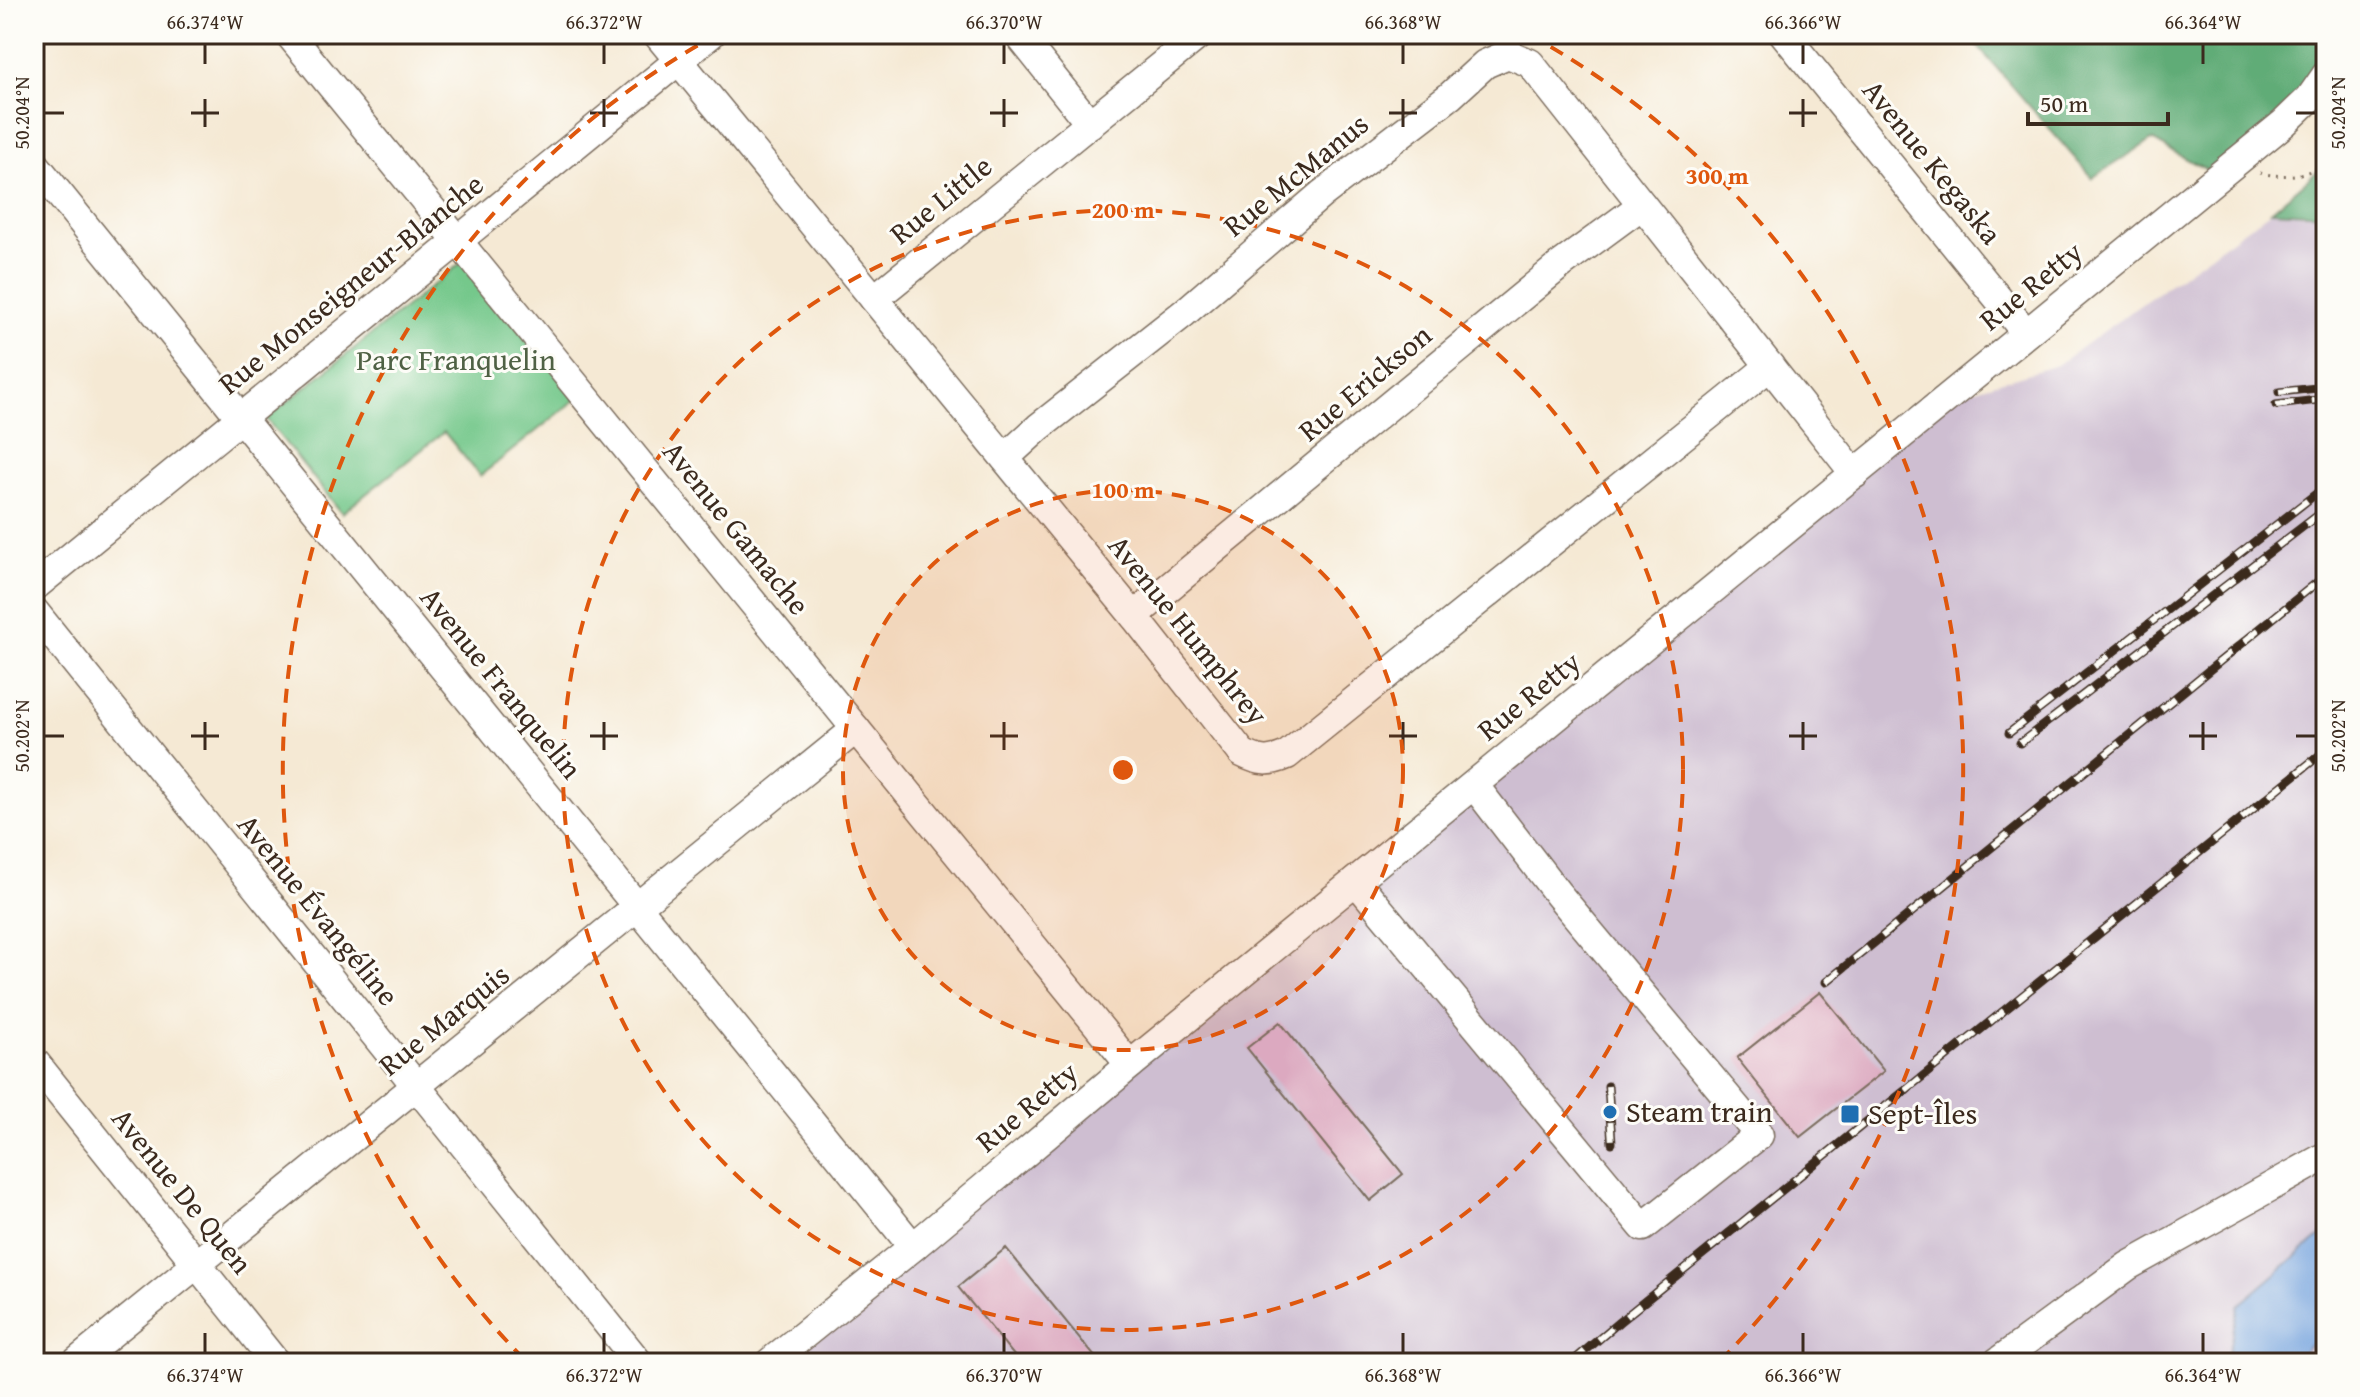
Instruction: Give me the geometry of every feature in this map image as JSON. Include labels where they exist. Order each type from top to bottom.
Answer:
[{"type":"street","name":"Avenue Gamache","points":[[289,34],[1130,1065]]},
{"type":"street","name":"Avenue Humphrey","points":[[657,34],[1134,616],[1242,753],[1253,759],[1270,763],[1287,755],[1770,366]]},
{"type":"street","name":"Rue Monseigneur-Blanche","points":[[34,587],[711,34]]},
{"type":"street","points":[[1018,34],[1090,124]]},
{"type":"street","name":"Rue Little","points":[[874,299],[1200,34]]},
{"type":"street","name":"Avenue Kegaska","points":[[1784,34],[2026,333]]},
{"type":"street","name":"Rue McManus","points":[[1005,458],[1039,427],[1184,313],[1322,194],[1450,96],[1485,64],[1508,54],[1530,63],[1855,474]]},
{"type":"street","name":"Rue Retty","points":[[769,1363],[2230,166],[2301,106],[2326,75]]},
{"type":"street","name":"Avenue Franquelin","points":[[34,163],[913,1247]]},
{"type":"street","name":"Rue Erickson","points":[[1134,616],[1559,266],[1642,205]]},
{"type":"street","name":"Avenue Évangéline","points":[[34,611],[639,1363]]},
{"type":"street","name":"Rue Marquis","points":[[75,1363],[856,729]]},
{"type":"street","points":[[1356,881],[1643,1227],[1759,1135],[1558,894],[1474,785]]},
{"type":"street","name":"Avenue De Quen","points":[[34,1061],[276,1363]]},
{"type":"street","points":[[1996,1363],[2128,1266],[2326,1156]]},
{"type":"path","points":[[2230,166],[2288,177],[2311,172],[2326,164]]},
{"type":"shaded area","points":[[2271,211],[2326,214],[2326,1363],[769,1363],[1949,397],[2057,365]]},
{"type":"green space","points":[[1967,34],[2326,34],[2326,75],[2218,176],[2152,140],[2092,178]]},
{"type":"green space","points":[[2326,164],[2326,214],[2271,211]]},
{"type":"green space","name":"Parc Franquelin","points":[[467,258],[579,397],[480,476],[444,432],[342,513],[266,419]]},
{"type":"water","points":[[2326,1231],[2326,1329],[2292,1363],[2238,1363],[2228,1353],[2239,1305]]},
{"type":"building","points":[[1820,992],[1884,1071],[1800,1137],[1737,1058]]},
{"type":"building","points":[[1280,1022],[1403,1174],[1370,1201],[1247,1048]]},
{"type":"building","points":[[1006,1248],[1100,1363],[1020,1363],[958,1287]]},
{"type":"railway","points":[[2279,392],[2326,387]]},
{"type":"railway","points":[[2276,405],[2326,399]]},
{"type":"railway","points":[[2009,733],[2326,486]]},
{"type":"railway","points":[[2020,743],[2326,509]]},
{"type":"railway","points":[[1826,982],[2326,575]]},
{"type":"railway","points":[[1571,1363],[2326,750]]},
{"type":"railway","points":[[1608,1086],[1612,1143]]},
{"type":"place","name":"Steam train","points":[[1610,1112]]},
{"type":"place","name":"Sept-Îles","points":[[1850,1114]]}]
